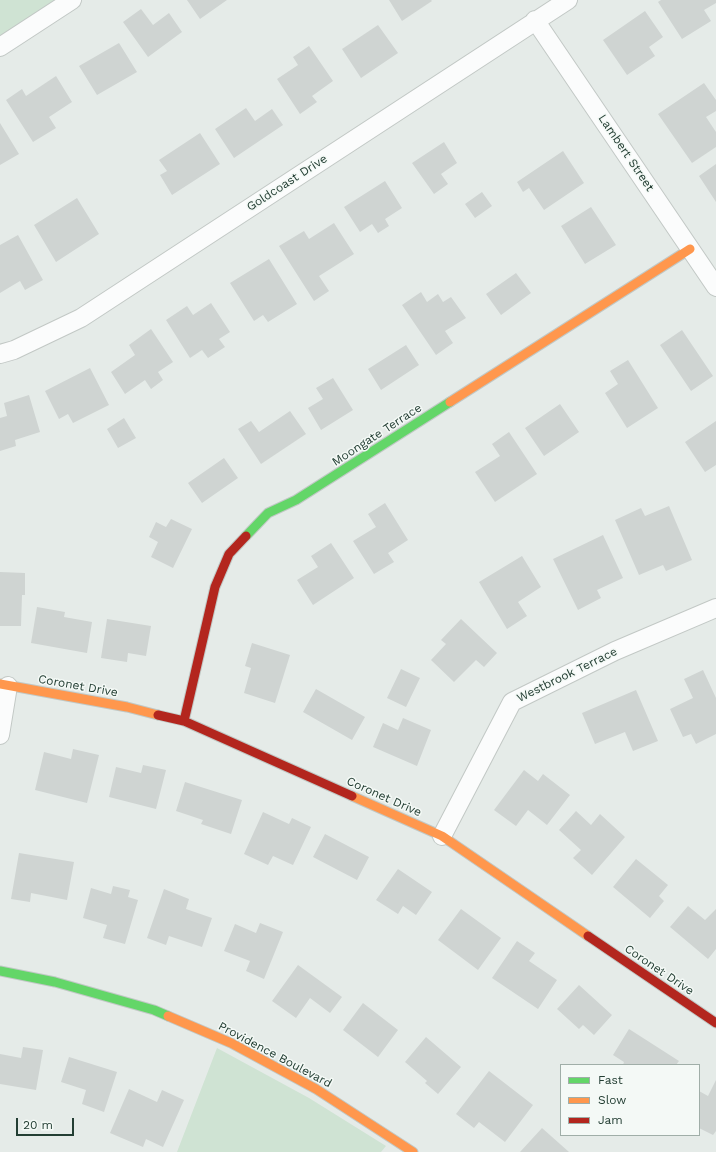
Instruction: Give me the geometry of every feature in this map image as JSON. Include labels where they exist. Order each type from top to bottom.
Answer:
[{"type":"street","points":[[0,47],[72,0]]},
{"type":"street","name":"Goldcoast Drive","points":[[0,354],[14,350],[81,318],[535,20],[568,0]]},
{"type":"street","name":"Lambert Street","points":[[535,20],[716,287]]},
{"type":"street","name":"Moongate Terrace","points":[[184,721],[215,586],[229,554],[268,513],[296,500],[690,249]]},
{"type":"street","name":"Westbrook Terrace","points":[[442,836],[512,702],[615,651],[716,608]]},
{"type":"street","points":[[0,735],[4,685]]},
{"type":"street","name":"Coronet Drive","points":[[4,685],[127,707],[184,721],[442,836],[716,1023]]},
{"type":"street","name":"Providence Boulevard","points":[[0,971],[55,982],[154,1010],[232,1042],[316,1089],[402,1149]]},
{"type":"green space","points":[[0,0],[56,0],[0,37]]},
{"type":"green space","points":[[217,1048],[309,1098],[386,1146],[381,1152],[177,1152]]},
{"type":"building","points":[[187,0],[227,0],[200,19]]},
{"type":"building","points":[[389,0],[431,0],[432,1],[402,21]]},
{"type":"building","points":[[661,0],[716,0],[716,3],[704,10],[711,21],[682,39],[658,2]]},
{"type":"building","points":[[141,9],[153,25],[169,13],[182,32],[148,57],[123,22]]},
{"type":"building","points":[[645,11],[663,37],[649,47],[655,56],[627,75],[603,40]]},
{"type":"building","points":[[378,25],[398,53],[361,78],[342,49]]},
{"type":"building","points":[[119,43],[137,72],[97,95],[79,66]]},
{"type":"building","points":[[309,46],[333,81],[312,96],[317,102],[300,114],[277,79],[298,65],[293,57]]},
{"type":"building","points":[[56,76],[72,102],[49,117],[56,128],[33,142],[6,100],[22,89],[26,96]]},
{"type":"building","points":[[704,83],[716,100],[716,111],[706,117],[716,132],[716,147],[692,163],[658,114]]},
{"type":"building","points":[[246,108],[255,121],[272,109],[283,125],[234,158],[215,129]]},
{"type":"building","points":[[0,123],[19,154],[0,165]]},
{"type":"building","points":[[200,133],[220,164],[172,195],[160,175],[167,171],[159,160]]},
{"type":"building","points":[[444,142],[457,163],[441,174],[448,184],[434,194],[412,163]]},
{"type":"building","points":[[563,151],[584,183],[544,210],[529,188],[523,192],[517,182]]},
{"type":"building","points":[[716,164],[716,202],[699,176]]},
{"type":"building","points":[[385,181],[402,208],[385,219],[389,226],[378,233],[372,224],[360,232],[344,207]]},
{"type":"building","points":[[482,192],[492,206],[475,218],[465,204]]},
{"type":"building","points":[[77,198],[99,234],[56,262],[34,225]]},
{"type":"building","points":[[591,207],[616,245],[585,264],[561,226]]},
{"type":"building","points":[[334,223],[354,254],[319,276],[329,291],[314,301],[279,246],[304,231],[309,239]]},
{"type":"building","points":[[18,235],[43,280],[25,290],[20,281],[0,293],[0,245]]},
{"type":"building","points":[[269,259],[297,304],[268,322],[263,315],[254,321],[230,283]]},
{"type":"building","points":[[516,273],[531,293],[501,315],[486,294]]},
{"type":"building","points":[[421,292],[427,302],[438,294],[443,302],[451,297],[466,318],[445,331],[453,343],[436,355],[402,305]]},
{"type":"building","points":[[211,303],[230,332],[219,339],[225,347],[208,358],[202,350],[190,358],[166,320],[187,306],[193,315]]},
{"type":"building","points":[[151,329],[173,362],[158,372],[163,380],[151,389],[145,380],[125,394],[111,372],[135,355],[129,345]]},
{"type":"building","points":[[682,330],[713,376],[691,391],[660,345]]},
{"type":"building","points":[[406,345],[419,365],[381,390],[368,369]]},
{"type":"building","points":[[628,360],[658,408],[627,428],[605,393],[618,384],[610,371]]},
{"type":"building","points":[[90,368],[109,405],[73,423],[68,414],[59,419],[45,391]]},
{"type":"building","points":[[333,378],[353,410],[321,430],[308,408],[323,399],[316,388]]},
{"type":"building","points":[[29,395],[40,432],[15,440],[16,446],[0,451],[0,418],[7,416],[4,403]]},
{"type":"building","points":[[560,404],[579,432],[544,456],[525,428]]},
{"type":"building","points":[[290,411],[306,434],[261,464],[238,429],[251,421],[259,432]]},
{"type":"building","points":[[124,418],[136,438],[118,448],[107,429]]},
{"type":"building","points":[[716,421],[716,465],[705,472],[685,442]]},
{"type":"building","points":[[509,432],[537,474],[495,502],[475,472],[500,456],[492,444]]},
{"type":"building","points":[[224,458],[238,478],[202,503],[188,483]]},
{"type":"building","points":[[385,503],[408,540],[388,553],[394,562],[374,574],[353,541],[376,527],[368,514]]},
{"type":"building","points":[[669,506],[692,560],[666,571],[663,565],[639,575],[615,520],[641,508],[645,516]]},
{"type":"building","points":[[171,519],[192,529],[173,568],[151,557],[158,542],[149,537],[156,522],[166,527]]},
{"type":"building","points":[[603,535],[623,578],[597,590],[601,598],[578,610],[553,559]]},
{"type":"building","points":[[331,543],[354,578],[313,605],[297,580],[318,567],[311,556]]},
{"type":"building","points":[[522,556],[541,587],[518,602],[527,616],[507,629],[479,582]]},
{"type":"building","points":[[0,572],[25,573],[25,595],[22,595],[21,626],[0,626]]},
{"type":"building","points":[[37,607],[65,612],[64,617],[92,622],[87,653],[31,643]]},
{"type":"building","points":[[107,619],[151,626],[146,656],[128,653],[127,662],[101,658]]},
{"type":"building","points":[[461,619],[497,653],[484,667],[476,660],[454,682],[431,660],[446,644],[441,640]]},
{"type":"building","points":[[252,643],[290,655],[275,703],[244,693],[251,668],[245,666]]},
{"type":"building","points":[[401,669],[420,678],[406,707],[387,698]]},
{"type":"building","points":[[703,670],[716,698],[716,734],[696,744],[691,734],[683,737],[670,709],[693,698],[684,679]]},
{"type":"building","points":[[316,689],[365,717],[352,740],[303,712]]},
{"type":"building","points":[[636,690],[658,741],[633,751],[625,732],[595,744],[582,713]]},
{"type":"building","points":[[403,718],[431,730],[417,766],[373,747],[383,723],[398,730]]},
{"type":"building","points":[[73,749],[99,755],[87,803],[35,790],[44,752],[71,759]]},
{"type":"building","points":[[143,765],[166,770],[156,809],[109,797],[116,767],[141,773]]},
{"type":"building","points":[[524,770],[538,781],[543,774],[570,795],[547,825],[528,810],[516,826],[494,810]]},
{"type":"building","points":[[185,782],[242,800],[231,834],[201,824],[203,820],[176,811]]},
{"type":"building","points":[[576,811],[591,825],[600,814],[625,837],[592,875],[573,858],[581,850],[559,830]]},
{"type":"building","points":[[263,812],[289,824],[292,818],[311,827],[293,865],[273,856],[268,865],[244,854]]},
{"type":"building","points":[[325,834],[369,857],[357,880],[313,857]]},
{"type":"building","points":[[19,853],[74,862],[67,900],[31,893],[30,902],[11,899]]},
{"type":"building","points":[[636,859],[668,885],[659,896],[664,901],[650,918],[613,887]]},
{"type":"building","points":[[398,869],[432,892],[416,915],[403,906],[398,914],[376,900]]},
{"type":"building","points":[[113,886],[130,890],[128,897],[138,900],[125,944],[103,938],[107,925],[83,918],[91,888],[111,894]]},
{"type":"building","points":[[164,889],[189,899],[186,909],[212,918],[202,947],[169,936],[166,945],[147,938]]},
{"type":"building","points":[[688,906],[705,920],[716,909],[716,949],[708,959],[670,927]]},
{"type":"building","points":[[461,909],[501,938],[478,970],[438,940]]},
{"type":"building","points":[[260,923],[283,932],[264,979],[246,971],[250,961],[224,951],[235,924],[256,933]]},
{"type":"building","points":[[517,941],[535,953],[529,961],[557,980],[538,1009],[492,978]]},
{"type":"building","points":[[298,965],[342,997],[330,1013],[310,998],[296,1018],[272,1001]]},
{"type":"building","points":[[579,985],[612,1015],[594,1035],[583,1025],[579,1029],[557,1009]]},
{"type":"building","points":[[363,1003],[398,1030],[378,1057],[343,1030]]},
{"type":"building","points":[[629,1029],[679,1061],[677,1064],[623,1064],[624,1062],[613,1055]]},
{"type":"building","points":[[426,1037],[461,1067],[438,1094],[425,1083],[427,1081],[405,1062]]},
{"type":"building","points":[[23,1047],[43,1050],[36,1090],[0,1084],[0,1054],[21,1058]]},
{"type":"building","points":[[69,1057],[117,1072],[104,1112],[82,1104],[86,1090],[61,1082]]},
{"type":"building","points":[[489,1071],[533,1105],[505,1142],[479,1122],[474,1128],[456,1114]]},
{"type":"building","points":[[716,1080],[716,1131],[713,1135],[700,1128],[700,1092],[708,1096]]},
{"type":"building","points":[[129,1089],[157,1102],[162,1090],[184,1100],[163,1147],[146,1139],[143,1147],[110,1133]]},
{"type":"building","points":[[542,1128],[569,1152],[520,1152]]},
{"type":"traffic: fast","points":[[246,536],[268,513],[296,500],[450,402]]},
{"type":"traffic: fast","points":[[0,971],[55,982],[154,1010],[168,1016]]},
{"type":"traffic: slow","points":[[450,402],[690,249]]},
{"type":"traffic: slow","points":[[0,684],[127,707],[158,715]]},
{"type":"traffic: slow","points":[[352,796],[442,836],[588,936]]},
{"type":"traffic: slow","points":[[168,1016],[231,1043],[316,1089],[413,1152]]},
{"type":"traffic: jam","points":[[184,721],[215,587],[229,554],[246,536]]},
{"type":"traffic: jam","points":[[158,715],[184,721],[352,796]]},
{"type":"traffic: jam","points":[[588,936],[716,1023]]}]
